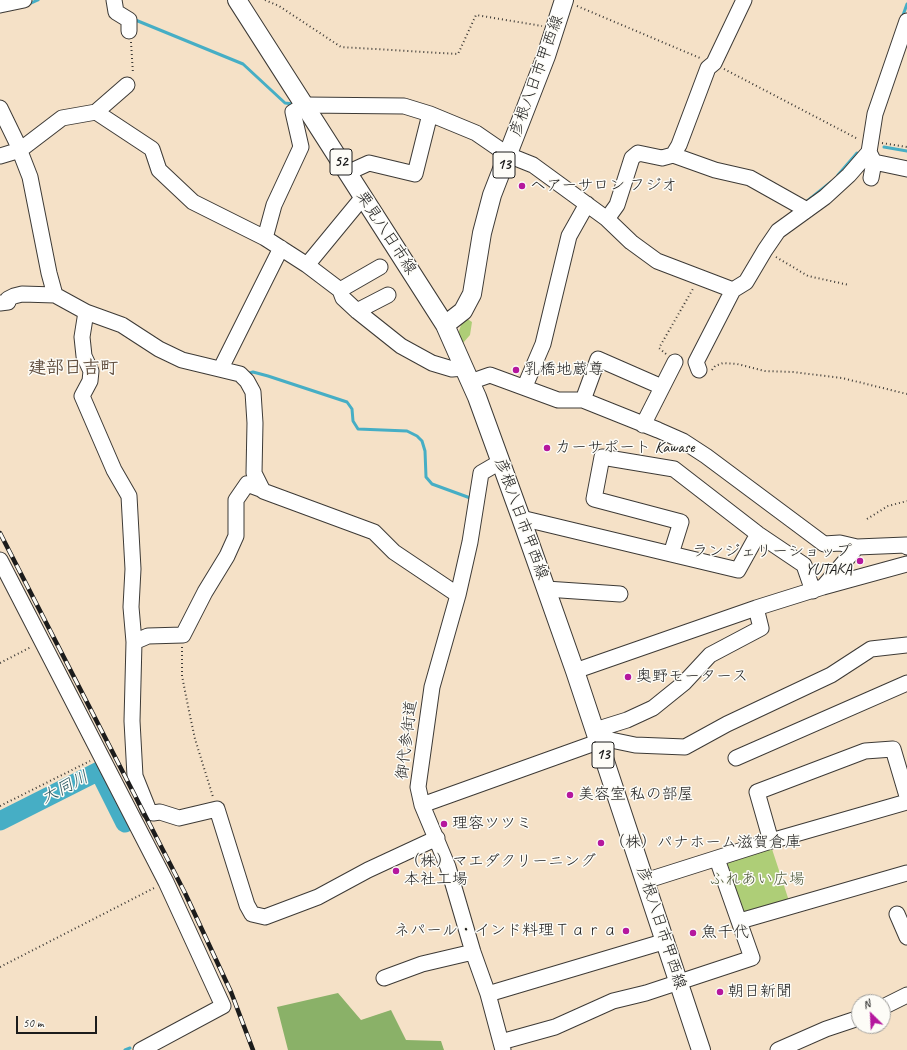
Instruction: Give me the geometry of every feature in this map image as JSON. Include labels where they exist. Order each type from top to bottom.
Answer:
[{"type":"main road","name":"栗見八日市線","points":[[237,0],[445,325]]},
{"type":"main road","name":"彦根八日市甲西線","points":[[564,0],[546,56],[492,195],[482,233],[472,294],[463,311],[445,325],[467,375],[500,462],[576,671],[701,1050]]},
{"type":"street","points":[[0,5],[24,0]]},
{"type":"street","points":[[114,0],[116,12],[129,20],[129,31]]},
{"type":"street","points":[[673,155],[679,145],[708,68],[714,63],[744,0]]},
{"type":"street","points":[[871,178],[871,153],[875,114],[907,21]]},
{"type":"street","points":[[0,156],[20,150],[62,118],[96,112],[127,86]]},
{"type":"street","points":[[265,238],[274,205],[301,147],[293,112],[305,105],[404,106],[430,114],[476,133],[508,155],[533,165],[607,219],[631,242],[656,261],[733,290]]},
{"type":"street","points":[[0,108],[20,150],[30,177],[49,273],[55,295]]},
{"type":"street","points":[[96,112],[152,149],[159,170],[193,202],[265,238],[307,265],[340,290],[343,298],[357,311],[401,346],[432,363],[467,375],[490,375],[525,386],[558,400],[583,400],[658,430],[689,445],[824,544],[840,543],[857,547],[906,544],[907,547]]},
{"type":"street","points":[[347,173],[370,163],[415,174],[430,114]]},
{"type":"street","points":[[607,219],[617,206],[632,158],[638,153],[662,158],[673,155],[715,170],[750,178],[807,210]]},
{"type":"street","points":[[871,153],[907,168]]},
{"type":"street","points":[[699,370],[696,362],[733,290],[746,282],[764,250],[778,231],[825,197],[871,153]]},
{"type":"street","points":[[307,265],[363,197]]},
{"type":"street","points":[[525,386],[543,344],[569,236],[587,204]]},
{"type":"street","points":[[221,368],[281,248]]},
{"type":"street","points":[[340,290],[380,268]]},
{"type":"street","points":[[0,303],[8,302],[8,300],[14,296],[22,294],[55,295],[86,312],[122,325],[159,349],[182,360],[221,368],[240,374],[247,381],[253,392],[255,422],[254,473],[263,490]]},
{"type":"street","points":[[357,311],[388,295]]},
{"type":"street","points":[[86,312],[82,337],[84,356],[91,372],[90,381],[82,396],[114,470],[129,496],[133,569],[131,607],[134,642],[132,721],[135,776],[149,811],[153,813],[160,812],[179,818],[217,810],[247,905],[252,914],[265,917],[318,897],[368,870],[437,838]]},
{"type":"street","points":[[583,400],[598,360],[662,387]]},
{"type":"street","points":[[643,425],[675,362]]},
{"type":"street","points":[[671,554],[681,522],[594,499],[602,457],[674,469],[758,534],[804,565],[818,589]]},
{"type":"street","name":"御代参街道","points":[[500,462],[481,473],[470,542],[458,595],[432,687],[418,787],[422,805],[448,867],[473,952],[488,994],[502,1046]]},
{"type":"street","points":[[134,642],[148,636],[183,635],[205,592],[227,556],[236,536],[236,500],[248,484],[319,513],[374,532],[394,552],[458,595]]},
{"type":"street","points":[[521,518],[738,570],[758,534]]},
{"type":"street","points":[[818,589],[857,547]]},
{"type":"street","points":[[0,560],[166,882],[223,1006],[141,1050]]},
{"type":"street","points":[[576,671],[756,608],[907,564]]},
{"type":"street","points":[[546,589],[620,594]]},
{"type":"street","points":[[422,805],[597,736],[653,708],[684,683],[710,655],[761,628],[756,608]]},
{"type":"street","points":[[597,736],[635,745],[685,747],[727,724],[831,675],[871,649],[907,644]]},
{"type":"street","points":[[736,758],[907,684]]},
{"type":"street","points":[[771,841],[757,792],[865,751],[893,749],[907,796]]},
{"type":"street","points":[[645,881],[771,841],[907,802]]},
{"type":"street","points":[[502,1046],[555,1027],[613,1001],[752,958],[717,859]]},
{"type":"street","points":[[740,921],[907,873]]},
{"type":"street","points":[[897,914],[907,938]]},
{"type":"street","points":[[488,994],[666,941]]},
{"type":"street","points":[[384,978],[422,964],[473,952]]},
{"type":"street","points":[[891,1003],[907,995]]},
{"type":"street","points":[[778,1050],[826,1029],[851,1021]]},
{"type":"path","points":[[265,0],[279,6],[341,47],[458,54],[476,15],[555,28]]},
{"type":"path","points":[[564,0],[714,63],[871,153],[879,143],[907,147]]},
{"type":"path","points":[[127,86],[134,72],[129,31]]},
{"type":"path","points":[[764,250],[808,276],[849,284]]},
{"type":"path","points":[[675,362],[659,348],[699,278]]},
{"type":"path","points":[[699,370],[709,374],[715,366],[723,363],[737,364],[765,371],[793,372],[842,378],[907,394]]},
{"type":"path","points":[[867,519],[888,506],[907,501]]},
{"type":"path","points":[[183,635],[181,650],[182,676],[195,739],[217,810]]},
{"type":"path","points":[[0,663],[42,641]]},
{"type":"path","points":[[0,806],[101,756]]},
{"type":"path","points":[[0,967],[166,882]]},
{"type":"green space","points":[[466,318],[472,322],[470,335],[463,343],[458,336],[462,322]]},
{"type":"green space","name":"ふれあい広場","points":[[771,846],[789,901],[743,914],[726,859]]},
{"type":"green space","points":[[338,993],[361,1020],[391,1010],[406,1040],[441,1041],[444,1050],[288,1050],[277,1007]]},
{"type":"waterway","points":[[29,4],[38,0]]},
{"type":"waterway","points":[[902,18],[907,4]]},
{"type":"waterway","points":[[133,19],[243,64],[285,103],[293,104]]},
{"type":"waterway","points":[[884,147],[907,151]]},
{"type":"waterway","points":[[838,175],[857,153]]},
{"type":"waterway","points":[[806,202],[831,182]]},
{"type":"waterway","points":[[246,374],[253,372],[268,376],[347,402],[352,409],[353,421],[358,429],[407,431],[417,436],[422,441],[425,451],[426,477],[432,484],[473,499]]},
{"type":"waterway","name":"大同川","points":[[0,821],[99,771],[125,823]]},
{"type":"waterway","points":[[125,1050],[130,1048]]},
{"type":"railway","points":[[0,533],[185,893],[231,992],[253,1050]]},
{"type":"place","name":"ヘアーサロン フジオ","points":[[522,186]]},
{"type":"place","name":"乳橋地蔵尊","points":[[516,370]]},
{"type":"place","name":"カーサポート Kawase","points":[[547,448]]},
{"type":"place","name":"ランジェリーショップ YUTAKA","points":[[860,561]]},
{"type":"place","name":"奥野モータース","points":[[628,677]]},
{"type":"place","name":"美容室 私の部屋","points":[[570,795]]},
{"type":"place","name":"理容ツツミ","points":[[444,824]]},
{"type":"place","name":"（株）パナホーム滋賀倉庫","points":[[601,843]]},
{"type":"place","name":"（株）マエダクリーニング 本社工場","points":[[396,871]]},
{"type":"place","name":"ネパール・インド料理Ｔａｒａ","points":[[626,931]]},
{"type":"place","name":"魚千代","points":[[693,933]]},
{"type":"place","name":"朝日新聞","points":[[720,992]]},
{"type":"district","name":"建部日吉町","points":[[73,368]]}]
